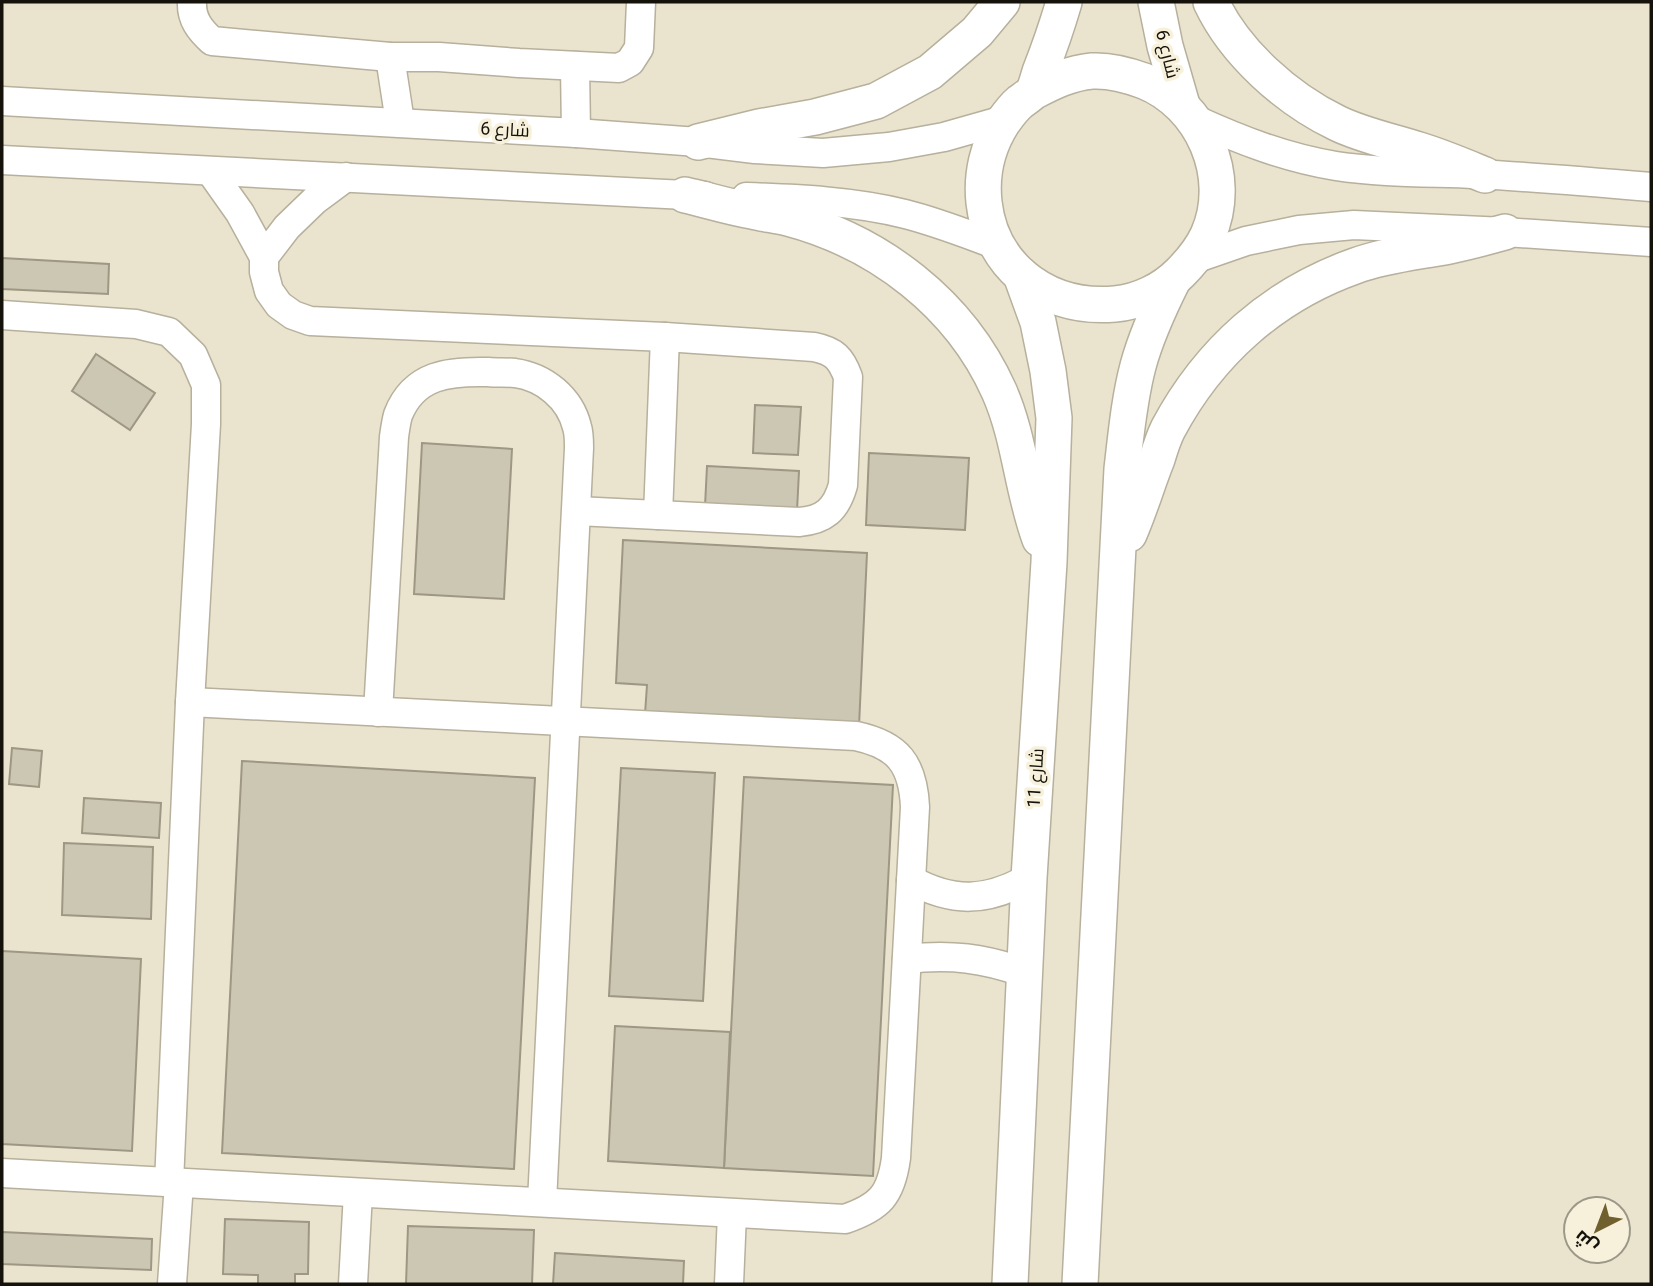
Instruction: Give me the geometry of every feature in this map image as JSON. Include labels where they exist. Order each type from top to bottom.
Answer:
[{"type":"main road","points":[[698,142],[876,101],[930,72],[978,32],[1002,2]]},
{"type":"main road","points":[[1033,92],[1064,2]]},
{"type":"main road","name":"شارع 6","points":[[1156,2],[1165,46],[1188,112]]},
{"type":"main road","points":[[1211,2],[1218,16],[1251,59],[1291,96],[1338,124],[1485,175]]},
{"type":"main road","points":[[1080,1284],[1117,559],[1127,418],[1138,367],[1154,318],[1209,233],[1216,204],[1216,174],[1209,146],[1188,112],[1156,86],[1126,74],[1093,71],[1062,78],[1033,92],[1017,105],[1004,120],[991,144],[984,169],[982,194],[987,220],[997,245],[1021,275],[1044,292],[1069,302],[1097,306],[1124,304],[1150,295],[1184,270]]},
{"type":"main road","points":[[684,195],[788,218],[833,233],[875,253],[914,280],[948,313],[977,350],[999,392],[1015,437],[1032,516],[1049,562]]},
{"type":"main road","points":[[1117,559],[1138,514],[1167,432],[1193,387],[1226,347],[1265,313],[1309,285],[1357,265],[1505,232]]},
{"type":"main road","name":"شارع 11","points":[[1004,1276],[1049,562],[1054,418],[1038,322],[1021,275]]},
{"type":"street","points":[[192,2],[194,20],[212,41],[390,57],[439,57],[619,68],[630,62],[639,48],[641,2]]},
{"type":"street","points":[[390,57],[400,122]]},
{"type":"street","points":[[575,66],[576,133]]},
{"type":"street","name":"شارع 6","points":[[2,101],[576,133],[823,153],[888,147],[944,137],[1004,120]]},
{"type":"street","points":[[1188,112],[1240,140],[1288,156],[1337,166],[1651,187]]},
{"type":"street","points":[[2,160],[807,200],[904,214],[997,245]]},
{"type":"street","points":[[211,172],[240,213],[264,257],[264,272],[269,291],[279,305],[293,315],[310,321],[665,337],[814,347],[826,349],[844,365],[848,388],[843,485],[833,508],[823,516],[799,522],[577,511]]},
{"type":"street","points":[[264,257],[287,227],[315,200],[346,177]]},
{"type":"street","points":[[1184,270],[1246,242],[1299,230],[1354,225],[1651,242]]},
{"type":"street","points":[[2,315],[136,324],[169,332],[193,355],[206,385],[190,702],[172,1284]]},
{"type":"street","points":[[658,515],[665,337]]},
{"type":"street","points":[[378,712],[394,436],[398,416],[407,398],[422,384],[441,374],[515,373],[536,379],[555,390],[569,407],[577,426],[579,448],[542,1202]]},
{"type":"street","points":[[2,1173],[845,1219],[866,1212],[882,1198],[893,1180],[915,807],[914,786],[906,767],[894,751],[876,740],[856,736],[190,702]]},
{"type":"street","points":[[911,880],[929,890],[949,896],[970,897],[1011,889],[1029,878]]},
{"type":"street","points":[[907,959],[967,957],[1025,973]]},
{"type":"street","points":[[354,1284],[358,1193]]},
{"type":"street","points":[[729,1284],[732,1214]]},
{"type":"building","points":[[2,258],[109,264],[108,294],[2,289]]},
{"type":"building","points":[[96,354],[155,393],[130,430],[72,391]]},
{"type":"building","points":[[755,405],[801,407],[798,455],[753,453]]},
{"type":"building","points":[[422,443],[512,449],[504,599],[414,594]]},
{"type":"building","points":[[869,453],[969,458],[965,530],[866,525]]},
{"type":"building","points":[[707,466],[799,471],[797,511],[705,506]]},
{"type":"building","points":[[623,540],[867,553],[859,726],[645,714],[647,685],[616,683]]},
{"type":"building","points":[[12,748],[42,751],[39,787],[9,784]]},
{"type":"building","points":[[242,761],[535,778],[514,1169],[222,1153]]},
{"type":"building","points":[[621,768],[715,773],[703,1001],[609,996]]},
{"type":"building","points":[[744,777],[893,785],[873,1176],[724,1168]]},
{"type":"building","points":[[84,798],[161,803],[159,838],[82,833]]},
{"type":"building","points":[[64,843],[153,847],[151,919],[62,915]]},
{"type":"building","points":[[2,951],[141,959],[132,1151],[2,1144]]},
{"type":"building","points":[[615,1026],[730,1032],[724,1168],[608,1161]]},
{"type":"building","points":[[225,1219],[309,1222],[308,1274],[295,1274],[295,1284],[258,1284],[258,1275],[223,1274]]},
{"type":"building","points":[[408,1226],[534,1230],[532,1284],[406,1284]]},
{"type":"building","points":[[2,1232],[152,1239],[151,1270],[2,1264]]},
{"type":"building","points":[[555,1253],[684,1261],[683,1284],[553,1284]]}]
